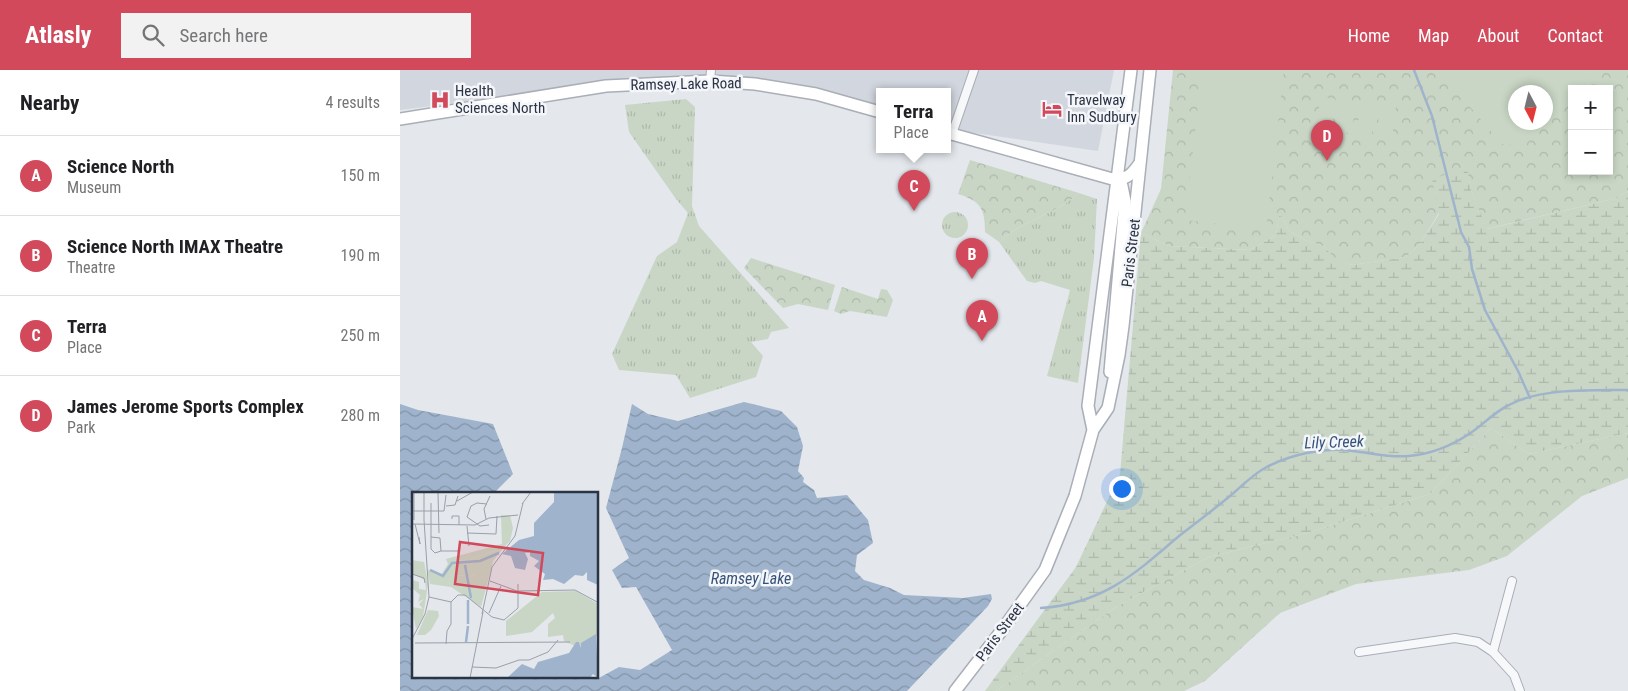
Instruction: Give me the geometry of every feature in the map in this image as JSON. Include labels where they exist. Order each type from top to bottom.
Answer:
[{"type":"main road","name":"Paris Street","points":[[1093,430],[1088,406],[1131,70]]},
{"type":"main road","name":"Paris Street","points":[[955,691],[1045,570],[1075,496],[1093,430],[1108,408],[1119,354],[1150,70]]},
{"type":"main road","name":"Ramsey Lake Road","points":[[400,119],[606,86],[711,75],[816,94],[876,111]]},
{"type":"main road","points":[[951,133],[1116,180],[1126,178],[1134,173],[1141,160]]},
{"type":"main road","points":[[1108,408],[1111,346],[1125,201],[1122,186],[1116,180]]},
{"type":"street","points":[[951,130],[974,70]]},
{"type":"street","points":[[1493,652],[1512,581]]},
{"type":"street","points":[[1359,652],[1456,638],[1478,642],[1493,652],[1514,675],[1520,691]]},
{"type":"shaded area","points":[[400,70],[1114,70],[1098,151],[951,128],[951,88],[876,88],[876,107],[755,84],[606,84],[400,110]]},
{"type":"green space","points":[[1173,70],[1628,70],[1628,191],[1617,198],[1486,229],[1471,190],[1466,168],[1420,244],[1406,257],[1352,265],[1336,260],[1323,246],[1305,240],[1289,231],[1283,217],[1279,217],[1276,235],[1250,250],[1169,246],[1141,233],[1161,189]]},
{"type":"green space","points":[[1202,70],[1284,70],[1266,229],[1185,220]]},
{"type":"green space","points":[[1438,70],[1591,70],[1595,75],[1584,85],[1568,85],[1568,98],[1553,111],[1553,85],[1508,85],[1508,130],[1530,130],[1512,145],[1502,144]]},
{"type":"green space","points":[[1320,97],[1335,99],[1332,130],[1317,129]]},
{"type":"green space","points":[[686,99],[695,107],[692,206],[699,226],[789,328],[771,332],[768,339],[751,342],[763,356],[756,377],[690,398],[676,375],[619,370],[612,354],[657,256],[677,242],[688,213],[629,132],[625,105]]},
{"type":"green space","points":[[1340,100],[1355,102],[1352,133],[1337,132]]},
{"type":"green space","points":[[1360,102],[1375,104],[1372,135],[1357,134]]},
{"type":"green space","points":[[1380,105],[1396,106],[1392,138],[1377,136]]},
{"type":"green space","points":[[970,160],[1079,193],[1060,206],[1008,234],[999,242],[985,232],[983,212],[977,203],[958,194]]},
{"type":"green space","points":[[1467,168],[1471,190],[1487,229],[1617,198],[1628,191],[1628,433],[1529,454],[1491,428],[1430,494],[1307,533],[1209,557],[1119,605],[996,691],[985,691],[1076,567],[1120,474],[1141,233],[1169,246],[1250,250],[1276,235],[1279,216],[1283,217],[1289,231],[1305,240],[1323,246],[1337,260],[1352,265],[1406,257],[1420,244],[1439,214],[1432,179]]},
{"type":"green space","points":[[1079,193],[1097,199],[1094,258],[1078,383],[1047,376],[1070,290],[1041,281],[1035,283],[1027,281],[999,242],[1008,234],[1060,206]]},
{"type":"green space","points":[[955,212],[965,215],[968,225],[965,235],[955,238],[945,235],[942,225],[945,215]]},
{"type":"green space","points":[[751,258],[835,285],[828,310],[798,304],[783,308],[744,268]]},
{"type":"green space","points":[[842,287],[878,299],[881,289],[887,290],[893,300],[887,317],[850,311],[841,314],[834,311]]},
{"type":"green space","points":[[1491,428],[1529,454],[1628,433],[1628,478],[1582,496],[1507,556],[1469,570],[1356,584],[1280,613],[1205,681],[1184,691],[996,691],[1119,605],[1209,557],[1307,533],[1430,494]]},
{"type":"water","name":"Ramsey Lake","points":[[744,402],[781,411],[797,427],[803,446],[798,471],[804,478],[803,482],[814,490],[817,498],[847,495],[868,520],[873,543],[857,555],[855,571],[864,580],[890,588],[904,595],[963,598],[991,594],[992,599],[988,606],[907,691],[400,691],[400,404],[418,410],[493,424],[513,474],[495,492],[412,492],[412,678],[597,679],[619,667],[640,670],[672,650],[636,587],[622,588],[612,570],[629,558],[606,508],[632,404],[648,414],[678,421]]},
{"type":"waterway","points":[[1414,70],[1432,116],[1461,232],[1469,247],[1472,269],[1485,310],[1518,371],[1530,398]]},
{"type":"waterway","name":"Lily Creek","points":[[1041,608],[1082,600],[1116,585],[1147,563],[1256,474],[1275,463],[1297,455],[1331,450],[1395,456],[1425,453],[1448,446],[1474,430],[1498,411],[1522,399],[1567,391],[1628,390]]},
{"type":"place","name":"Health Sciences North","points":[[440,100]]},
{"type":"place","name":"Travelway Inn Sudbury","points":[[1052,109]]},
{"type":"place","name":"James Jerome Sports Complex","points":[[1327,161]]},
{"type":"place","name":"Terra","points":[[914,211]]},
{"type":"place","name":"Science North IMAX Theatre","points":[[972,279]]},
{"type":"place","name":"Science North","points":[[982,341]]}]
